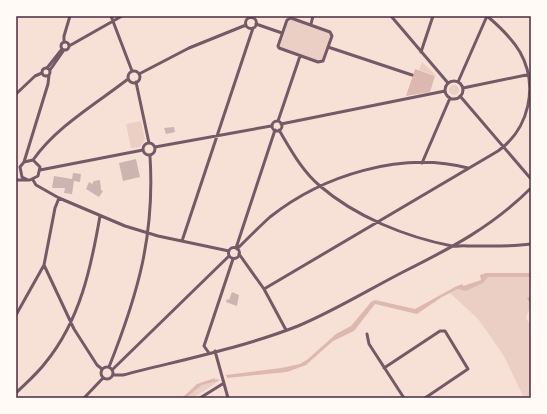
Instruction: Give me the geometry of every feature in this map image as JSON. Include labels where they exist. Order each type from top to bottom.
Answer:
[{"type":"street","points":[[63,49],[61,44],[64,42],[64,36],[70,16]]},
{"type":"street","points":[[111,16],[132,71]]},
{"type":"street","points":[[16,94],[35,76],[42,73],[44,69],[48,69],[63,49],[68,48],[69,46],[122,16]]},
{"type":"street","points":[[311,24],[313,16]]},
{"type":"street","points":[[391,16],[448,83]]},
{"type":"street","points":[[421,52],[433,16]]},
{"type":"street","points":[[264,289],[504,147],[519,129],[526,113],[530,92],[530,75],[518,49],[487,16],[458,82]]},
{"type":"street","points":[[182,241],[253,28],[256,24],[255,17],[248,17],[245,21],[246,25]]},
{"type":"street","points":[[289,19],[311,24],[330,32],[332,36],[323,61],[321,62],[300,56],[279,48],[282,33],[289,19]]},
{"type":"street","points":[[256,24],[282,33]]},
{"type":"street","points":[[139,74],[189,48],[246,25],[253,28]]},
{"type":"street","points":[[64,42],[69,46]]},
{"type":"street","points":[[328,47],[412,75]]},
{"type":"street","points":[[278,121],[300,56]]},
{"type":"street","points":[[16,170],[20,168],[24,162],[48,84],[48,69]]},
{"type":"street","points":[[132,71],[136,71],[139,74]]},
{"type":"street","points":[[24,162],[33,160],[66,126],[128,79],[128,75],[132,71]]},
{"type":"street","points":[[42,73],[45,76],[49,75]]},
{"type":"street","points":[[136,82],[140,78],[139,74]]},
{"type":"street","points":[[463,88],[530,75]]},
{"type":"street","points":[[128,79],[131,82],[136,82]]},
{"type":"street","points":[[448,83],[453,81],[458,82],[463,88]]},
{"type":"street","points":[[136,82],[149,143],[155,148]]},
{"type":"street","points":[[445,91],[448,83]]},
{"type":"street","points":[[450,98],[460,96],[463,88]]},
{"type":"street","points":[[445,91],[450,98]]},
{"type":"street","points":[[286,330],[264,289],[236,248],[277,130],[282,124],[445,91]]},
{"type":"street","points":[[460,96],[531,178]]},
{"type":"street","points":[[422,163],[450,98]]},
{"type":"street","points":[[271,126],[274,121],[278,121]]},
{"type":"street","points":[[278,121],[282,124]]},
{"type":"street","points":[[155,148],[271,126],[277,130],[294,157],[320,186],[354,209],[378,222],[412,235],[454,246],[492,247],[531,244]]},
{"type":"street","points":[[143,150],[145,145],[149,143]]},
{"type":"street","points":[[150,156],[155,153],[155,148]]},
{"type":"street","points":[[40,170],[143,150]]},
{"type":"street","points":[[143,150],[150,156]]},
{"type":"street","points":[[108,367],[135,296],[149,234],[152,207],[150,156]]},
{"type":"street","points":[[16,184],[17,180],[33,180],[38,176],[40,170],[38,164],[33,160]]},
{"type":"street","points":[[33,180],[36,185],[59,198],[100,216],[149,234],[229,251],[231,248],[236,248],[270,218],[320,186],[369,170],[422,163],[454,165],[468,168]]},
{"type":"street","points":[[20,168],[22,177],[28,180]]},
{"type":"street","points":[[103,378],[109,379],[113,375],[123,375],[215,351],[286,330],[310,320],[454,246],[496,220],[531,188]]},
{"type":"street","points":[[16,315],[44,265],[55,208],[59,198]]},
{"type":"street","points":[[16,393],[46,363],[71,323],[88,275],[100,216]]},
{"type":"street","points":[[112,370],[229,256],[229,251]]},
{"type":"street","points":[[209,352],[204,346],[233,259],[238,257],[239,254]]},
{"type":"street","points":[[229,256],[233,259]]},
{"type":"street","points":[[44,265],[71,323],[94,360],[102,369],[101,373],[103,378]]},
{"type":"street","points":[[384,368],[440,331],[445,331],[468,369],[426,398]]},
{"type":"street","points":[[367,334],[369,344],[404,398]]},
{"type":"street","points":[[215,351],[228,398]]},
{"type":"street","points":[[102,369],[108,367]]},
{"type":"street","points":[[108,367],[112,370],[113,375]]},
{"type":"street","points":[[84,398],[103,378]]},
{"type":"street","points":[[200,398],[224,383]]},
{"type":"shaded area","points":[[289,19],[329,31],[332,36],[321,62],[279,48]]},
{"type":"shaded area","points":[[422,62],[437,76],[419,70]]},
{"type":"shaded area","points":[[415,69],[435,76],[430,92],[406,96]]},
{"type":"shaded area","points":[[452,85],[456,85],[458,86],[458,94],[452,95],[449,92],[449,88]]},
{"type":"shaded area","points":[[141,121],[145,140],[140,147],[131,148],[126,124]]},
{"type":"shaded area","points":[[486,273],[531,273],[531,277],[488,277],[483,283],[466,291],[458,289],[442,297],[417,314],[375,304],[354,331],[333,341],[306,365],[287,372],[227,378],[226,375],[300,364],[308,359],[336,334],[351,326],[371,302],[375,300],[415,309],[455,287],[481,280],[480,275]]},
{"type":"shaded area","points":[[488,277],[531,277],[531,296],[527,298],[531,306],[526,317],[531,327],[531,398],[524,398],[504,356],[478,319],[450,293],[458,289],[462,290],[482,283]]},
{"type":"shaded area","points":[[215,378],[215,380],[218,379],[219,381],[202,385],[186,398],[182,398],[197,384]]},
{"type":"shaded area","points":[[219,381],[193,398],[186,398],[202,385]]},
{"type":"building","points":[[174,127],[175,132],[166,134],[164,128]]},
{"type":"building","points":[[136,159],[140,177],[123,181],[119,163]]},
{"type":"building","points":[[73,173],[81,174],[80,182],[74,181],[72,194],[64,193],[65,188],[52,188],[54,176],[72,179]]},
{"type":"building","points":[[100,180],[101,190],[103,191],[99,197],[86,189],[89,182],[92,184],[94,181]]},
{"type":"building","points":[[232,292],[239,295],[237,306],[226,302],[227,299],[229,300]]},
{"type":"building","points":[[531,296],[531,306],[527,298]]}]
